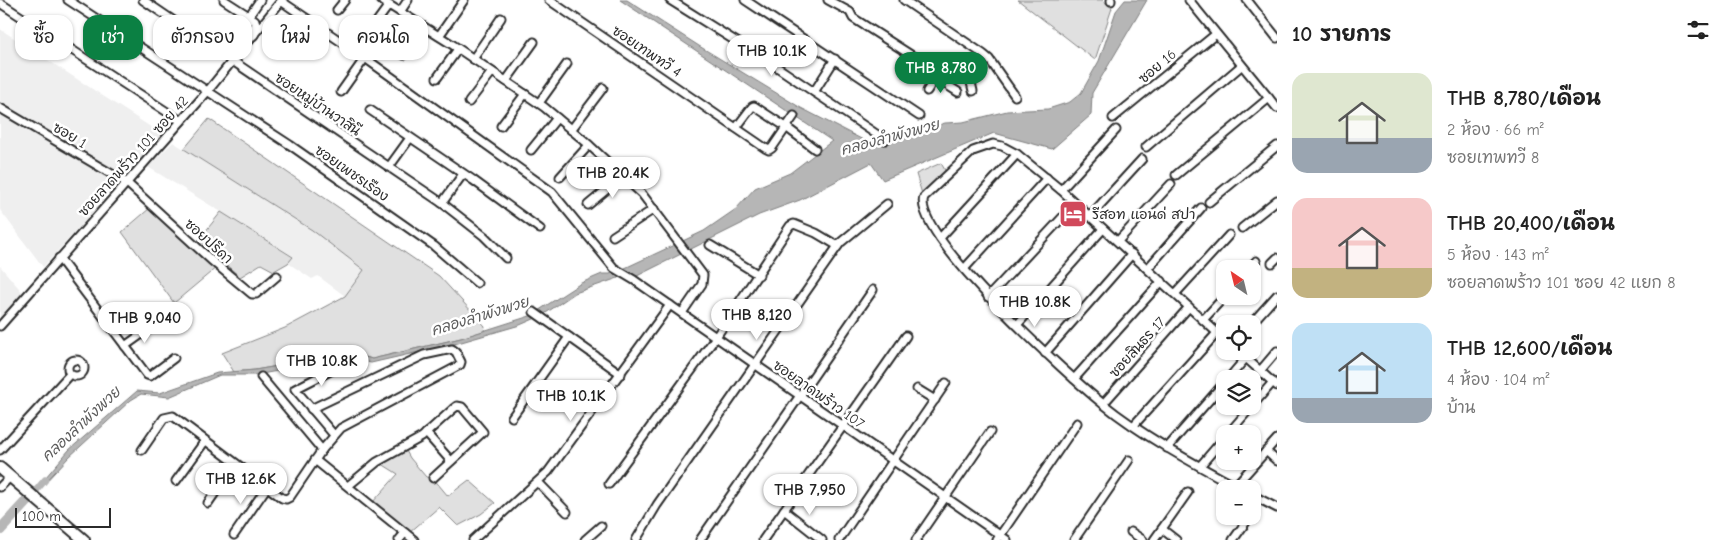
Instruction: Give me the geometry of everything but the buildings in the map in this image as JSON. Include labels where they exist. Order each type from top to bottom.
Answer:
[{"type":"street","name":"ซอยเพชรเรือง","points":[[68,0],[290,145],[434,246],[477,283]]},
{"type":"street","name":"ซอยหมู่บ้านวาสินี","points":[[143,0],[442,203],[484,236],[506,258]]},
{"type":"street","points":[[224,0],[247,15]]},
{"type":"street","points":[[251,15],[260,0]]},
{"type":"street","points":[[337,10],[345,0]]},
{"type":"street","points":[[382,0],[405,15]]},
{"type":"street","points":[[400,12],[408,0]]},
{"type":"street","points":[[438,36],[464,0]]},
{"type":"street","name":"ซอยเทพทวี 4","points":[[549,0],[769,150],[794,116]]},
{"type":"street","points":[[670,0],[885,140]]},
{"type":"street","points":[[745,0],[919,116]]},
{"type":"street","points":[[828,0],[850,12],[853,18],[937,75],[958,92]]},
{"type":"street","points":[[904,0],[988,58],[1015,96]]},
{"type":"street","points":[[1189,0],[1277,108]]},
{"type":"street","name":"ซอยลาดพร้าว 101 ซอย 42","points":[[252,37],[282,1]]},
{"type":"street","points":[[282,1],[339,40]]},
{"type":"street","points":[[1250,1],[1277,37]]},
{"type":"street","points":[[0,3],[181,121]]},
{"type":"street","points":[[382,15],[389,5]]},
{"type":"street","points":[[473,59],[501,18]]},
{"type":"street","points":[[252,19],[256,23],[252,29]]},
{"type":"street","points":[[428,30],[539,103],[589,145],[642,194],[700,269],[703,277],[702,282],[682,313]]},
{"type":"street","name":"ซอย 16","points":[[1113,118],[1216,34]]},
{"type":"street","points":[[506,81],[534,42]]},
{"type":"street","points":[[437,78],[458,49]]},
{"type":"street","points":[[814,92],[835,59]]},
{"type":"street","points":[[341,92],[364,60]]},
{"type":"street","name":"ซอยลาดพร้าว 107","points":[[368,60],[552,192],[616,270],[634,280],[800,395],[946,498],[998,538],[1007,540]]},
{"type":"street","name":"ซอยลาดพร้าว 101 ซอย 42","points":[[0,326],[234,61]]},
{"type":"street","points":[[927,91],[946,61],[969,74],[973,92]]},
{"type":"street","points":[[539,103],[567,64]]},
{"type":"street","points":[[1146,147],[1241,66]]},
{"type":"street","points":[[469,102],[492,72]]},
{"type":"street","points":[[571,130],[603,88]]},
{"type":"street","points":[[501,126],[525,94]]},
{"type":"street","points":[[1176,175],[1269,98]]},
{"type":"street","points":[[736,128],[754,106],[815,149]]},
{"type":"street","name":"ซอย 1","points":[[0,108],[127,183]]},
{"type":"street","name":"ซอยหมู่บ้านวาสินี","points":[[370,110],[540,228]]},
{"type":"street","points":[[531,150],[557,118]]},
{"type":"street","points":[[1061,190],[1116,130]]},
{"type":"street","points":[[389,167],[410,138]]},
{"type":"street","points":[[1216,332],[1176,293],[1089,217],[1048,178],[1017,154],[993,144],[983,146],[973,151],[924,197],[923,207],[940,238],[964,269],[988,297],[1045,353],[1102,404],[1167,448],[1225,480]]},
{"type":"street","points":[[560,177],[589,145]]},
{"type":"street","points":[[1209,202],[1277,146]]},
{"type":"street","points":[[940,238],[1017,154]]},
{"type":"street","points":[[1089,217],[1142,160]]},
{"type":"street","points":[[442,203],[463,174]]},
{"type":"street","points":[[588,205],[623,176]]},
{"type":"street","points":[[964,269],[1048,178]]},
{"type":"street","name":"ซอยปรีดา","points":[[127,183],[211,260],[252,294],[256,294],[277,276]]},
{"type":"street","points":[[1118,241],[1170,184]]},
{"type":"street","points":[[1242,228],[1277,200]]},
{"type":"street","points":[[636,540],[656,505],[838,246],[887,204]]},
{"type":"street","points":[[988,297],[1075,204]]},
{"type":"street","points":[[1148,268],[1201,208]]},
{"type":"street","points":[[613,236],[656,212]]},
{"type":"street","points":[[609,484],[716,337],[790,226],[794,224],[816,233],[838,246]]},
{"type":"street","points":[[1017,325],[1103,229]]},
{"type":"street","points":[[1176,293],[1229,235]]},
{"type":"street","points":[[710,245],[758,275]]},
{"type":"street","points":[[1045,353],[1132,254]]},
{"type":"street","points":[[59,258],[148,376],[174,358]]},
{"type":"street","points":[[1074,379],[1162,281]]},
{"type":"street","points":[[700,540],[874,290]]},
{"type":"street","points":[[1259,315],[1277,295]]},
{"type":"street","points":[[473,540],[548,472],[670,305]]},
{"type":"street","points":[[1203,320],[1217,305]]},
{"type":"street","name":"ซอยสินธร 17","points":[[1102,404],[1189,307]]},
{"type":"street","points":[[534,312],[621,374]]},
{"type":"street","points":[[125,346],[153,326]]},
{"type":"street","points":[[1134,425],[1216,334]]},
{"type":"street","points":[[763,540],[906,336]]},
{"type":"street","points":[[512,417],[569,337]]},
{"type":"street","points":[[142,450],[164,418],[173,416],[235,464],[286,499],[290,497],[322,450],[341,428],[460,365],[462,362],[452,349],[424,355],[311,409]]},
{"type":"street","points":[[1246,360],[1260,370],[1277,351]]},
{"type":"street","points":[[1236,370],[1244,360]]},
{"type":"street","points":[[334,435],[295,389],[338,367]]},
{"type":"street","points":[[1261,371],[1275,384],[1261,397]]},
{"type":"street","points":[[0,450],[70,374]]},
{"type":"street","points":[[261,377],[322,450]]},
{"type":"street","points":[[839,540],[946,383]]},
{"type":"street","points":[[917,389],[935,400]]},
{"type":"street","points":[[1167,448],[1216,392]]},
{"type":"street","points":[[348,486],[377,462],[426,433],[452,409],[457,406],[462,407],[483,432],[433,478]]},
{"type":"street","points":[[1236,425],[1244,415]]},
{"type":"street","points":[[998,538],[1077,423]]},
{"type":"street","points":[[916,540],[990,432]]},
{"type":"street","points":[[426,433],[452,461]]},
{"type":"street","points":[[1243,480],[1277,439]]},
{"type":"street","points":[[176,480],[205,441]]},
{"type":"street","points":[[1200,466],[1216,447]]},
{"type":"street","points":[[1266,451],[1277,461]]},
{"type":"street","points":[[316,460],[414,540]]},
{"type":"street","points":[[1074,540],[1130,460]]},
{"type":"street","points":[[208,502],[235,464]]},
{"type":"street","points":[[0,468],[84,540]]},
{"type":"street","points":[[0,487],[10,477]]},
{"type":"street","points":[[538,482],[567,512]]},
{"type":"street","points":[[234,535],[267,487]]},
{"type":"street","points":[[1154,540],[1188,492]]},
{"type":"street","points":[[1261,500],[1274,506],[1277,497]]},
{"type":"street","points":[[784,510],[822,540]]},
{"type":"street","points":[[1233,540],[1244,525]]},
{"type":"street","points":[[584,540],[601,526]]},
{"type":"street","points":[[1162,529],[1176,540]]},
{"type":"street","points":[[1131,532],[1143,540]]},
{"type":"street","points":[[400,540],[405,533]]},
{"type":"shaded area","points":[[620,0],[627,0],[801,108],[873,145],[945,123],[963,122],[1007,111],[1048,109],[1070,102],[1081,93],[1099,61],[1116,11],[1125,0],[1147,0],[1092,93],[1091,115],[1052,149],[994,133],[883,180],[871,163],[800,200],[759,215],[637,276],[621,277],[575,293],[543,315],[520,325],[458,343],[371,363],[348,358],[256,375],[220,375],[169,397],[141,394],[131,400],[69,457],[41,487],[39,485],[69,450],[137,391],[160,393],[217,373],[255,370],[352,353],[372,359],[461,338],[530,316],[581,283],[602,274],[610,274],[625,268],[704,231],[736,209],[755,188],[790,173],[832,141]]},
{"type":"shaded area","points":[[1018,0],[1102,0],[1112,8],[1095,60]]},
{"type":"shaded area","points":[[0,29],[15,39],[15,60],[48,60],[163,135],[43,267],[0,210]]},
{"type":"shaded area","points":[[209,119],[439,276],[485,326],[484,331],[372,359],[352,353],[234,372],[222,353],[285,328],[345,296],[364,270],[312,230],[184,149]]},
{"type":"shaded area","points":[[173,142],[312,230],[364,270],[345,296],[318,276],[312,279],[288,263],[293,256],[148,167]]},
{"type":"shaded area","points":[[941,163],[946,172],[922,194],[916,174]]},
{"type":"shaded area","points":[[150,208],[192,248],[221,212],[293,257],[288,263],[274,271],[261,264],[240,277],[223,262],[174,303],[122,232]]},
{"type":"shaded area","points":[[0,266],[23,293],[0,320]]},
{"type":"shaded area","points":[[405,449],[426,477],[433,478],[448,496],[469,480],[495,503],[481,514],[458,526],[439,507],[409,533],[372,503],[398,474],[382,464]]},
{"type":"waterway","name":"คลองลำพังพวย","points":[[34,493],[45,480]]},
{"type":"waterway","name":"คลองลำพังพวย","points":[[0,530],[34,493]]},
{"type":"place","name":"รีสอท แอนด่ สปา","points":[[1073,214]]}]
